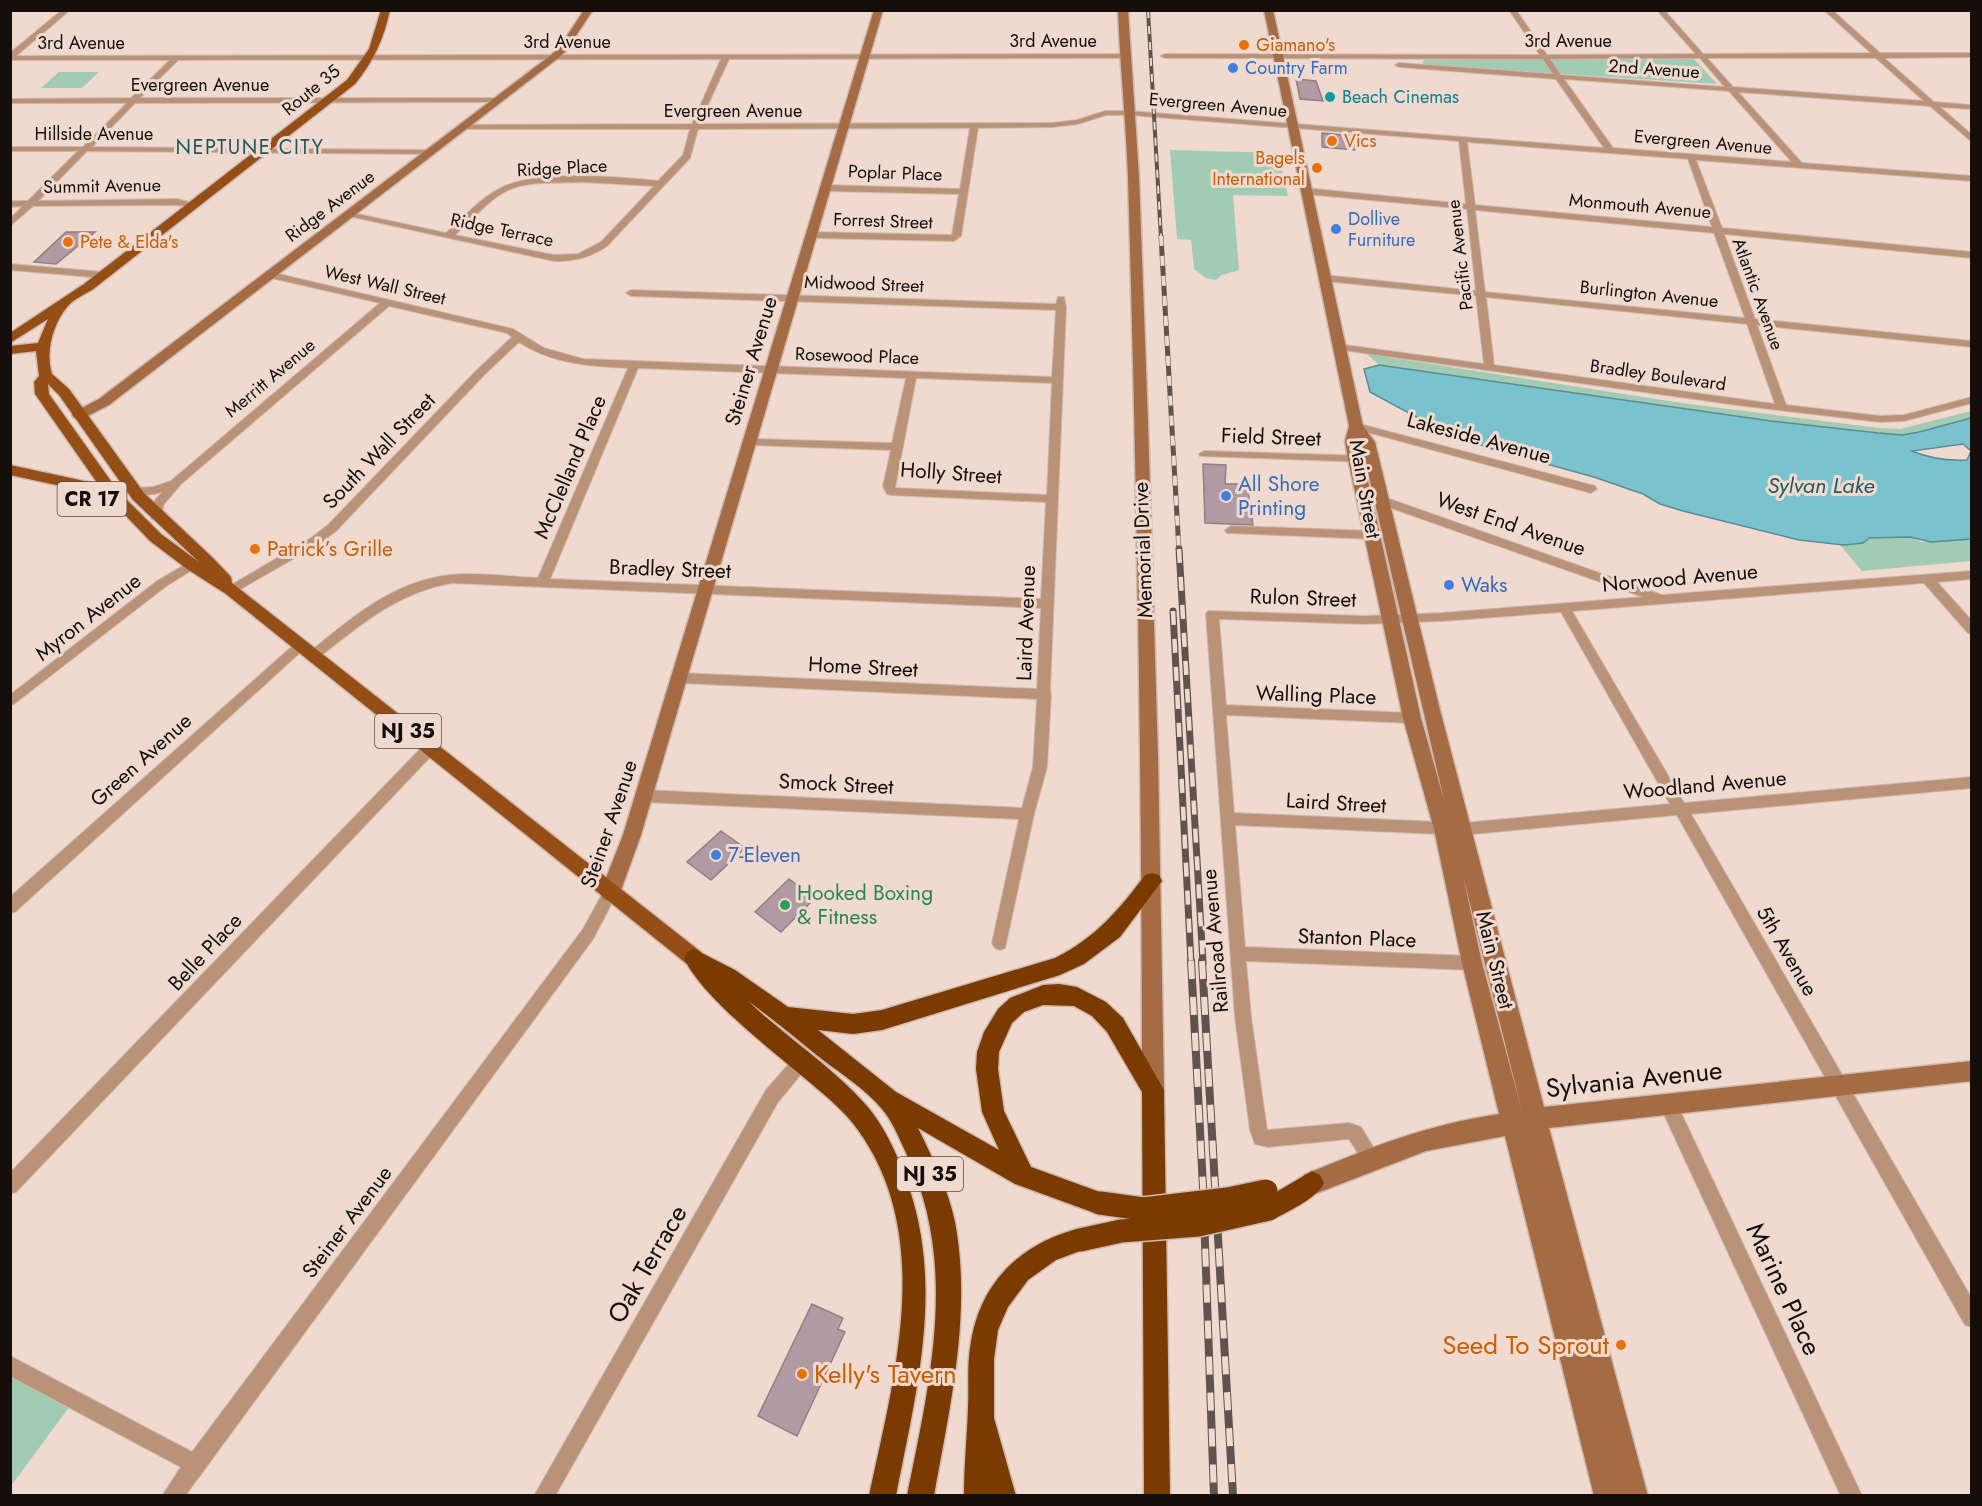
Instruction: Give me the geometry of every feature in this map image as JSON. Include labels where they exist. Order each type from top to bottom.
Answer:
[{"type":"highway","points":[[784,1016],[853,1024],[882,1020],[1060,966],[1082,956],[1116,930],[1152,881]]},
{"type":"highway","name":"NJ 35","points":[[694,958],[722,971],[784,1016],[889,1099],[926,1162],[933,1180],[944,1227],[949,1270],[950,1308],[946,1347],[920,1496]]},
{"type":"highway","name":"NJ 35","points":[[694,958],[741,1011],[852,1105],[881,1146],[905,1204],[912,1236],[916,1307],[911,1350],[882,1496]]},
{"type":"highway","points":[[1023,1176],[1000,1132],[993,1112],[987,1069],[988,1052],[995,1032],[1005,1016],[1017,1005],[1043,995],[1059,994],[1089,1002],[1115,1025],[1153,1090],[1158,1492]]},
{"type":"highway","points":[[889,1099],[1023,1176],[1100,1203],[1143,1209],[1228,1199],[1267,1200]]},
{"type":"highway","points":[[977,1496],[983,1346],[995,1305],[1005,1288],[1023,1268],[1041,1254],[1067,1242],[1121,1230],[1198,1225],[1312,1183]]},
{"type":"highway","points":[[981,1411],[1003,1496]]},
{"type":"main road","name":"Route 35","points":[[41,347],[63,305],[351,82],[376,49],[386,10]]},
{"type":"main road","points":[[10,339],[63,305]]},
{"type":"main road","points":[[10,350],[41,347]]},
{"type":"main road","name":"NJ 35","points":[[41,347],[41,364],[46,376],[56,382],[73,403],[79,415],[136,491],[156,516],[206,557],[232,590]]},
{"type":"main road","name":"NJ 35","points":[[46,376],[42,382],[42,394],[112,492],[135,518],[191,565],[232,590],[694,958]]},
{"type":"main road","name":"CR 17","points":[[10,470],[129,497],[156,516]]},
{"type":"main road","name":"CR 17","points":[[50,480],[135,518]]},
{"type":"street","points":[[10,57],[67,10]]},
{"type":"street","name":"Ridge Avenue","points":[[79,415],[104,402],[554,57],[562,50],[589,10]]},
{"type":"street","name":"Steiner Avenue","points":[[172,1496],[588,933],[610,893],[644,796],[680,678],[879,10]]},
{"type":"street","name":"Memorial Drive","points":[[1123,10],[1124,56],[1133,163],[1152,881],[1153,1090]]},
{"type":"street","name":"Main Street","points":[[1268,10],[1356,426],[1368,442],[1381,500],[1400,619],[1412,718],[1452,829],[1472,963],[1608,1496]]},
{"type":"street","points":[[1512,10],[1610,150]]},
{"type":"street","points":[[1660,10],[1799,165]]},
{"type":"street","points":[[1827,10],[1971,140]]},
{"type":"street","name":"3rd Avenue","points":[[1165,56],[1334,58],[1971,55]]},
{"type":"street","name":"3rd Avenue","points":[[10,57],[1124,56]]},
{"type":"street","points":[[10,224],[177,57]]},
{"type":"street","name":"Ridge Terrace","points":[[348,215],[554,258],[581,256],[604,244],[687,156],[697,118],[726,57]]},
{"type":"street","name":"2nd Avenue","points":[[1334,58],[1971,107]]},
{"type":"street","name":"Evergreen Avenue","points":[[10,100],[498,100]]},
{"type":"street","name":"Evergreen Avenue","points":[[462,127],[1063,125],[1105,112],[1971,179]]},
{"type":"street","points":[[962,192],[974,125]]},
{"type":"street","name":"Pacific Avenue","points":[[1463,139],[1489,368]]},
{"type":"street","name":"Hillside Avenue","points":[[10,149],[429,152]]},
{"type":"street","name":"Atlantic Avenue","points":[[1691,156],[1782,408]]},
{"type":"street","name":"Ridge Place","points":[[448,236],[501,191],[517,184],[540,181],[659,184]]},
{"type":"street","name":"Poplar Place","points":[[826,188],[962,192]]},
{"type":"street","name":"Monmouth Avenue","points":[[1305,191],[1971,255]]},
{"type":"street","name":"Forrest Street","points":[[812,235],[954,238],[957,236],[962,192]]},
{"type":"street","name":"Summit Avenue","points":[[10,204],[177,202],[193,204]]},
{"type":"street","points":[[10,267],[104,275]]},
{"type":"street","name":"West Wall Street","points":[[270,275],[510,331],[518,337]]},
{"type":"street","name":"Burlington Avenue","points":[[1324,278],[1971,344]]},
{"type":"street","name":"Midwood Street","points":[[631,293],[1061,303]]},
{"type":"street","name":"Merritt Avenue","points":[[156,516],[159,503],[177,481],[387,302]]},
{"type":"street","name":"Laird Avenue","points":[[1000,944],[1027,814],[1040,767],[1061,303]]},
{"type":"street","name":"Rosewood Place","points":[[518,337],[555,358],[634,365],[1057,380]]},
{"type":"street","name":"South Wall Street","points":[[232,590],[332,528],[480,373],[518,337]]},
{"type":"street","name":"Bradley Boulevard","points":[[1338,346],[1782,408],[1894,420],[1971,400]]},
{"type":"street","name":"McClelland Place","points":[[542,584],[634,365]]},
{"type":"street","points":[[751,442],[898,447],[912,374]]},
{"type":"street","name":"Main Street","points":[[1356,426],[1352,441],[1373,535],[1400,619],[1452,829],[1536,1119],[1635,1496]]},
{"type":"street","name":"Lakeside Avenue","points":[[1356,426],[1591,489]]},
{"type":"street","name":"Holly Street","points":[[898,447],[889,486],[891,491],[1052,499]]},
{"type":"street","name":"Field Street","points":[[1204,454],[1372,459]]},
{"type":"street","name":"Merritt Avenue","points":[[136,491],[154,491],[177,481]]},
{"type":"street","name":"West End Avenue","points":[[1381,500],[1662,599]]},
{"type":"street","points":[[1231,530],[1373,535]]},
{"type":"street","name":"Myron Avenue","points":[[10,702],[161,584],[191,565]]},
{"type":"street","name":"Norwood Avenue","points":[[1400,619],[1971,574]]},
{"type":"street","points":[[1927,578],[1971,630]]},
{"type":"street","name":"Bradley Street","points":[[308,650],[420,584],[452,579],[1048,604]]},
{"type":"street","name":"5th Avenue","points":[[1564,607],[1840,1085],[1971,1318]]},
{"type":"street","name":"Rulon Street","points":[[1212,614],[1400,619]]},
{"type":"street","name":"Railroad Avenue","points":[[1212,614],[1250,1083],[1258,1130],[1262,1138],[1349,1131],[1355,1133],[1372,1160]]},
{"type":"street","name":"Green Avenue","points":[[10,907],[308,650]]},
{"type":"street","name":"Home Street","points":[[680,678],[1045,694]]},
{"type":"street","name":"Walling Place","points":[[1219,710],[1412,718]]},
{"type":"street","name":"Belle Place","points":[[10,1186],[430,748]]},
{"type":"street","name":"Woodland Avenue","points":[[1452,829],[1971,782]]},
{"type":"street","name":"Smock Street","points":[[644,796],[1027,814]]},
{"type":"street","name":"Laird Street","points":[[1228,819],[1452,829]]},
{"type":"street","name":"Stanton Place","points":[[1239,954],[1472,963]]},
{"type":"street","name":"Oak Terrace","points":[[544,1496],[772,1096],[801,1062]]},
{"type":"street","name":"Sylvania Avenue","points":[[1312,1183],[1439,1136],[1513,1125],[1536,1119],[1971,1071]]},
{"type":"street","name":"Marine Place","points":[[1668,1104],[1852,1496]]},
{"type":"street","points":[[10,1365],[195,1464]]},
{"type":"green space","points":[[1694,59],[1717,84],[1425,65],[1422,62],[1425,60]]},
{"type":"green space","points":[[59,72],[99,72],[82,88],[41,88]]},
{"type":"green space","points":[[1170,150],[1278,153],[1288,196],[1233,195],[1239,270],[1222,275],[1216,280],[1206,278],[1194,269],[1191,240],[1177,239]]},
{"type":"green space","points":[[1367,354],[1682,403],[1879,428],[1900,429],[1971,411],[1971,418],[1902,435],[1878,433],[1771,421],[1379,365]]},
{"type":"green space","points":[[1910,537],[1922,542],[1971,539],[1971,561],[1862,571],[1840,545],[1869,538]]},
{"type":"green space","points":[[11,1367],[73,1402],[11,1486]]},
{"type":"water","name":"Sylvan Lake","points":[[1379,365],[1771,421],[1902,435],[1971,418],[1971,451],[1971,539],[1931,542],[1910,537],[1869,538],[1863,543],[1844,545],[1799,540],[1683,511],[1594,477],[1489,448],[1431,425],[1370,392],[1364,369]],"holes":[[[1963,444],[1971,451],[1967,460],[1939,459],[1912,451]]]},
{"type":"building","points":[[1296,79],[1316,81],[1323,101],[1300,99]]},
{"type":"building","name":"Vics","points":[[1322,133],[1355,136],[1355,150],[1322,147]]},
{"type":"building","name":"Pete & Elda's","points":[[66,232],[95,232],[56,264],[34,262]]},
{"type":"building","name":"All Shore Printing","points":[[1203,464],[1226,465],[1225,484],[1247,484],[1253,525],[1205,523]]},
{"type":"building","name":"7-Eleven","points":[[721,831],[745,848],[711,880],[687,862]]},
{"type":"building","name":"Hooked Boxing & Fitness","points":[[789,879],[815,898],[781,932],[755,912]]},
{"type":"building","name":"Kelly's Tavern","points":[[812,1304],[843,1318],[838,1329],[845,1332],[797,1436],[758,1416]]},
{"type":"railway","points":[[1148,10],[1161,238]]},
{"type":"railway","points":[[1161,236],[1179,551]]},
{"type":"railway","points":[[1179,549],[1203,963]]},
{"type":"railway","points":[[1173,611],[1191,963]]},
{"type":"railway","points":[[1191,961],[1203,1187],[1214,1496]]},
{"type":"railway","points":[[1202,961],[1233,1496]]},
{"type":"place","name":"Giamano's","points":[[1244,45]]},
{"type":"place","name":"Country Farm","points":[[1233,68]]},
{"type":"place","name":"Beach Cinemas","points":[[1330,97]]},
{"type":"place","name":"Vics","points":[[1332,141]]},
{"type":"place","name":"Bagels International","points":[[1317,168]]},
{"type":"place","name":"Dollive Furniture","points":[[1336,229]]},
{"type":"place","name":"Pete & Elda's","points":[[68,242]]},
{"type":"place","name":"All Shore Printing","points":[[1226,496]]},
{"type":"place","name":"Patrick’s Grille","points":[[255,549]]},
{"type":"place","name":"Waks","points":[[1449,585]]},
{"type":"place","name":"7-Eleven","points":[[716,855]]},
{"type":"place","name":"Hooked Boxing & Fitness","points":[[785,905]]},
{"type":"place","name":"Seed To Sprout","points":[[1621,1345]]},
{"type":"place","name":"Kelly's Tavern","points":[[802,1374]]},
{"type":"district","name":"NEPTUNE CITY","points":[[250,147]]}]
